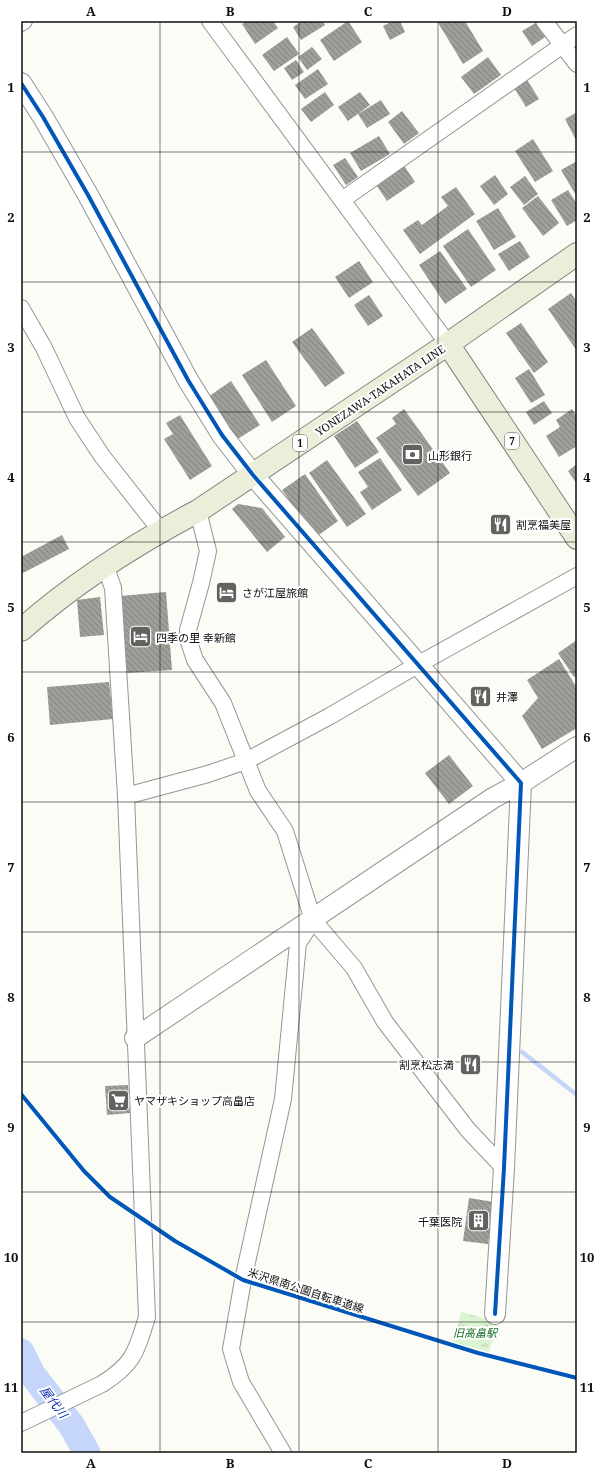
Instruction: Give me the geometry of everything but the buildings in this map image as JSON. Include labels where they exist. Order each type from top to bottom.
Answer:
[{"type":"main road","name":"YONEZAWA-TAKAHATA LINE","points":[[21,629],[105,565],[161,531],[198,511],[448,344],[577,254]]},
{"type":"main road","name":"7","points":[[448,344],[577,538]]},
{"type":"street","points":[[210,21],[448,344]]},
{"type":"street","points":[[544,21],[577,64]]},
{"type":"street","points":[[342,200],[577,35]]},
{"type":"street","points":[[21,83],[44,117],[188,380],[222,435],[252,475],[419,664],[521,783],[504,1168],[495,1314]]},
{"type":"street","points":[[21,308],[44,348],[77,418],[102,456],[161,531]]},
{"type":"street","points":[[198,511],[208,551],[188,630],[189,642],[194,660],[223,703],[258,791],[285,831],[313,920],[354,968],[385,1022],[468,1130],[504,1168]]},
{"type":"street","points":[[21,1423],[102,1384],[114,1376],[129,1363],[138,1347],[147,1317],[126,796],[112,588],[105,565]]},
{"type":"street","points":[[126,796],[208,774],[246,761],[330,716],[419,664],[577,576]]},
{"type":"street","points":[[135,1038],[494,798],[521,783],[577,747]]},
{"type":"street","points":[[283,1453],[241,1382],[231,1349],[243,1280],[284,1099],[298,943],[313,920]]},
{"type":"green space","name":"旧高畠駅","points":[[461,1312],[498,1322],[489,1352],[453,1342]]},
{"type":"waterway","points":[[522,1052],[577,1095]]},
{"type":"waterway","name":"屋代川","points":[[21,1352],[32,1374],[72,1426],[87,1453]]},
{"type":"cycle path","points":[[21,83],[43,117],[88,195],[188,380],[222,435],[253,475],[521,783],[504,1168],[495,1314]]},
{"type":"cycle path","name":"米沢県南公園自転車道線","points":[[21,1094],[84,1171],[110,1197],[175,1241],[243,1280],[478,1353],[577,1378]]},
{"type":"place","name":"山形銀行","points":[[413,455]]},
{"type":"place","name":"割烹福美屋","points":[[500,524]]},
{"type":"place","name":"さが江屋旅館","points":[[226,592]]},
{"type":"place","name":"四季の里 幸新館","points":[[140,637]]},
{"type":"place","name":"井澤","points":[[480,696]]},
{"type":"place","name":"割烹松志満","points":[[470,1064]]},
{"type":"place","name":"ヤマザキショップ高畠店","points":[[118,1100]]},
{"type":"place","name":"千葉医院","points":[[478,1221]]}]
